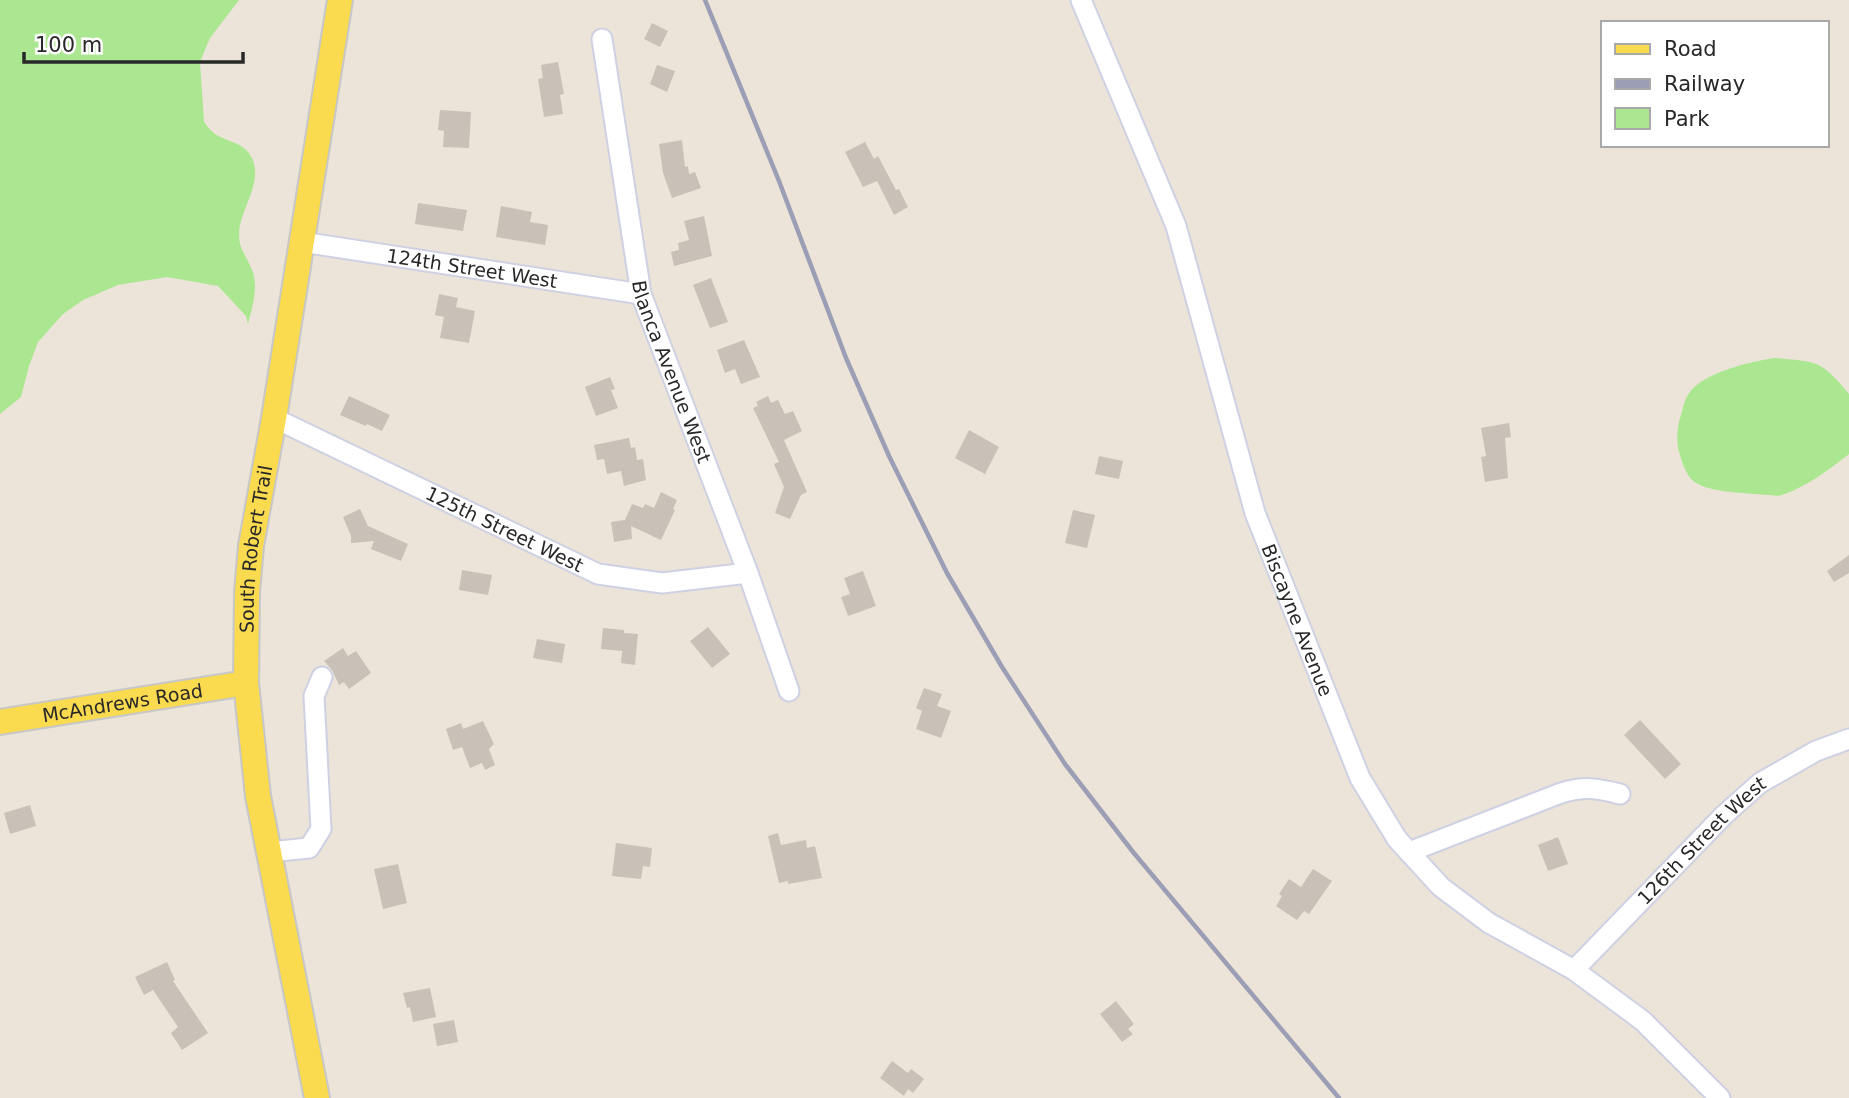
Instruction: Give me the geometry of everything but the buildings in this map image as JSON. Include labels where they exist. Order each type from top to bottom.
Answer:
[{"type":"main road","name":"South Robert Trail","points":[[317,1098],[258,796],[246,683],[247,592],[251,546],[274,418],[340,0]]},
{"type":"main road","name":"McAndrews Road","points":[[0,722],[246,683]]},
{"type":"street","name":"Biscayne Avenue","points":[[1081,0],[1176,226],[1255,513],[1360,778],[1397,839],[1441,887],[1489,923],[1574,970],[1643,1021],[1720,1098]]},
{"type":"street","name":"Blanca Avenue West","points":[[602,39],[641,294],[748,573],[789,691]]},
{"type":"street","name":"124th Street West","points":[[302,242],[641,294]]},
{"type":"street","name":"125th Street West","points":[[274,418],[598,575],[662,583],[748,573]]},
{"type":"street","points":[[269,852],[309,848],[321,829],[314,696],[322,677]]},
{"type":"street","name":"126th Street West","points":[[1574,970],[1724,815],[1760,783],[1816,751],[1849,739]]},
{"type":"street","points":[[1409,852],[1569,790],[1591,788],[1620,794]]},
{"type":"green space","points":[[0,0],[239,0],[210,38],[200,62],[204,122],[215,134],[245,149],[253,161],[255,179],[239,233],[240,244],[255,283],[248,324],[246,316],[218,286],[167,277],[118,285],[83,300],[63,314],[38,342],[21,397],[0,414]]},
{"type":"green space","points":[[1775,358],[1818,365],[1832,375],[1849,394],[1849,454],[1806,484],[1778,496],[1726,491],[1698,484],[1686,470],[1677,443],[1679,424],[1688,395],[1703,380],[1715,374]]},
{"type":"railway","points":[[705,0],[779,181],[846,358],[889,456],[947,573],[1002,667],[1065,764],[1133,852],[1339,1098]]}]
